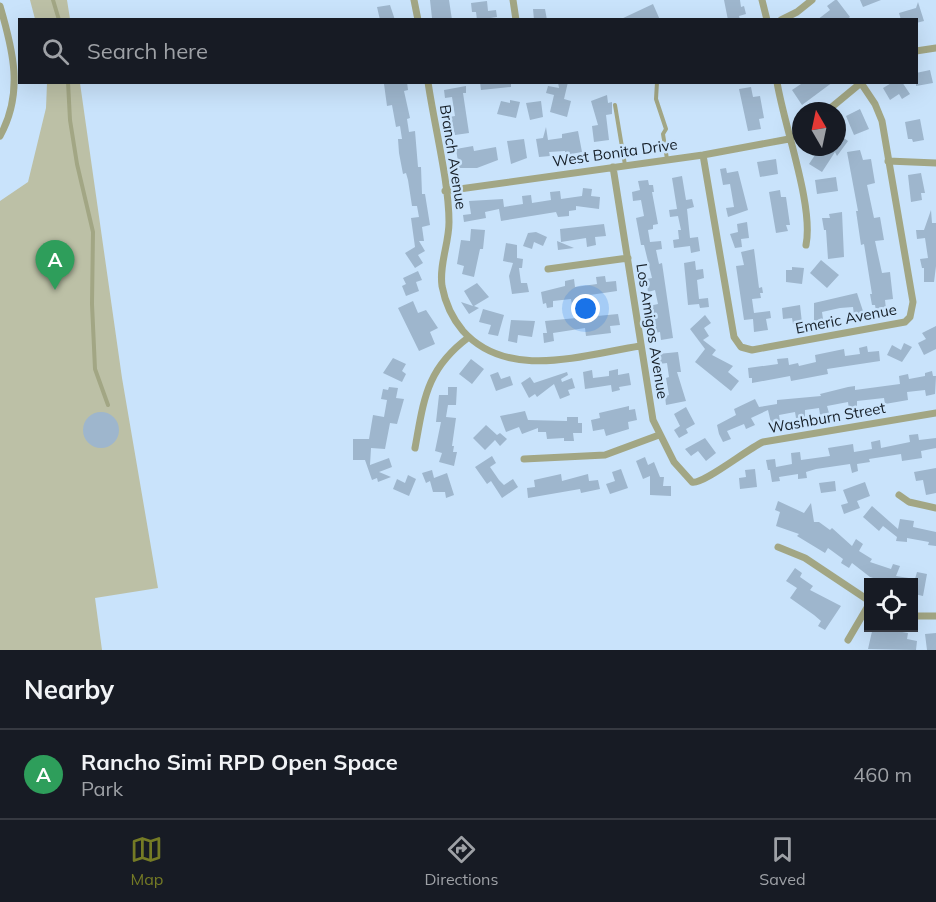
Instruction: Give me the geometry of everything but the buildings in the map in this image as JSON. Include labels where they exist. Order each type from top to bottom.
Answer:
[{"type":"street","points":[[414,0],[418,18]]},
{"type":"street","points":[[513,0],[516,18]]},
{"type":"street","points":[[762,0],[766,18]]},
{"type":"street","points":[[785,18],[812,0]]},
{"type":"street","points":[[0,6],[12,47],[15,78],[9,117],[0,136]]},
{"type":"street","points":[[918,51],[936,48]]},
{"type":"street","name":"Branch Avenue","points":[[428,84],[449,224],[442,263],[442,285],[451,312],[469,337],[495,354],[526,362],[640,346]]},
{"type":"street","points":[[777,84],[809,231],[806,245]]},
{"type":"street","points":[[838,102],[860,84]]},
{"type":"street","name":"Emeric Avenue","points":[[703,154],[734,337],[741,347],[752,350],[898,325],[910,317],[913,302],[882,121],[862,84]]},
{"type":"street","name":"West Bonita Drive","points":[[445,191],[667,160],[789,139]]},
{"type":"street","points":[[888,161],[936,163]]},
{"type":"street","name":"Los Amigos Avenue","points":[[613,167],[649,403],[659,435],[674,462],[692,482],[697,484]]},
{"type":"street","points":[[548,269],[627,258]]},
{"type":"street","points":[[415,448],[424,396],[431,377],[446,355],[469,337]]},
{"type":"street","name":"Washburn Street","points":[[697,484],[750,447],[763,442],[936,413]]},
{"type":"street","points":[[524,459],[605,455],[659,435]]},
{"type":"street","points":[[899,495],[909,502],[936,508]]},
{"type":"street","points":[[778,547],[805,558],[864,597]]},
{"type":"street","points":[[848,640],[864,613]]},
{"type":"street","points":[[918,616],[936,616]]},
{"type":"lane","points":[[52,0],[58,18]]},
{"type":"lane","points":[[68,84],[75,153],[93,232],[92,304],[95,369],[108,405]]},
{"type":"lane","points":[[657,84],[656,99],[666,129],[663,134],[667,160]]},
{"type":"lane","points":[[615,105],[625,166]]},
{"type":"green space","points":[[30,0],[67,0],[70,18],[35,18]]},
{"type":"green space","points":[[47,84],[80,84],[122,378],[158,588],[95,598],[102,650],[0,650],[0,201],[28,182],[46,108]]},
{"type":"place","name":"Rancho Simi RPD Open Space","points":[[55,290]]}]
